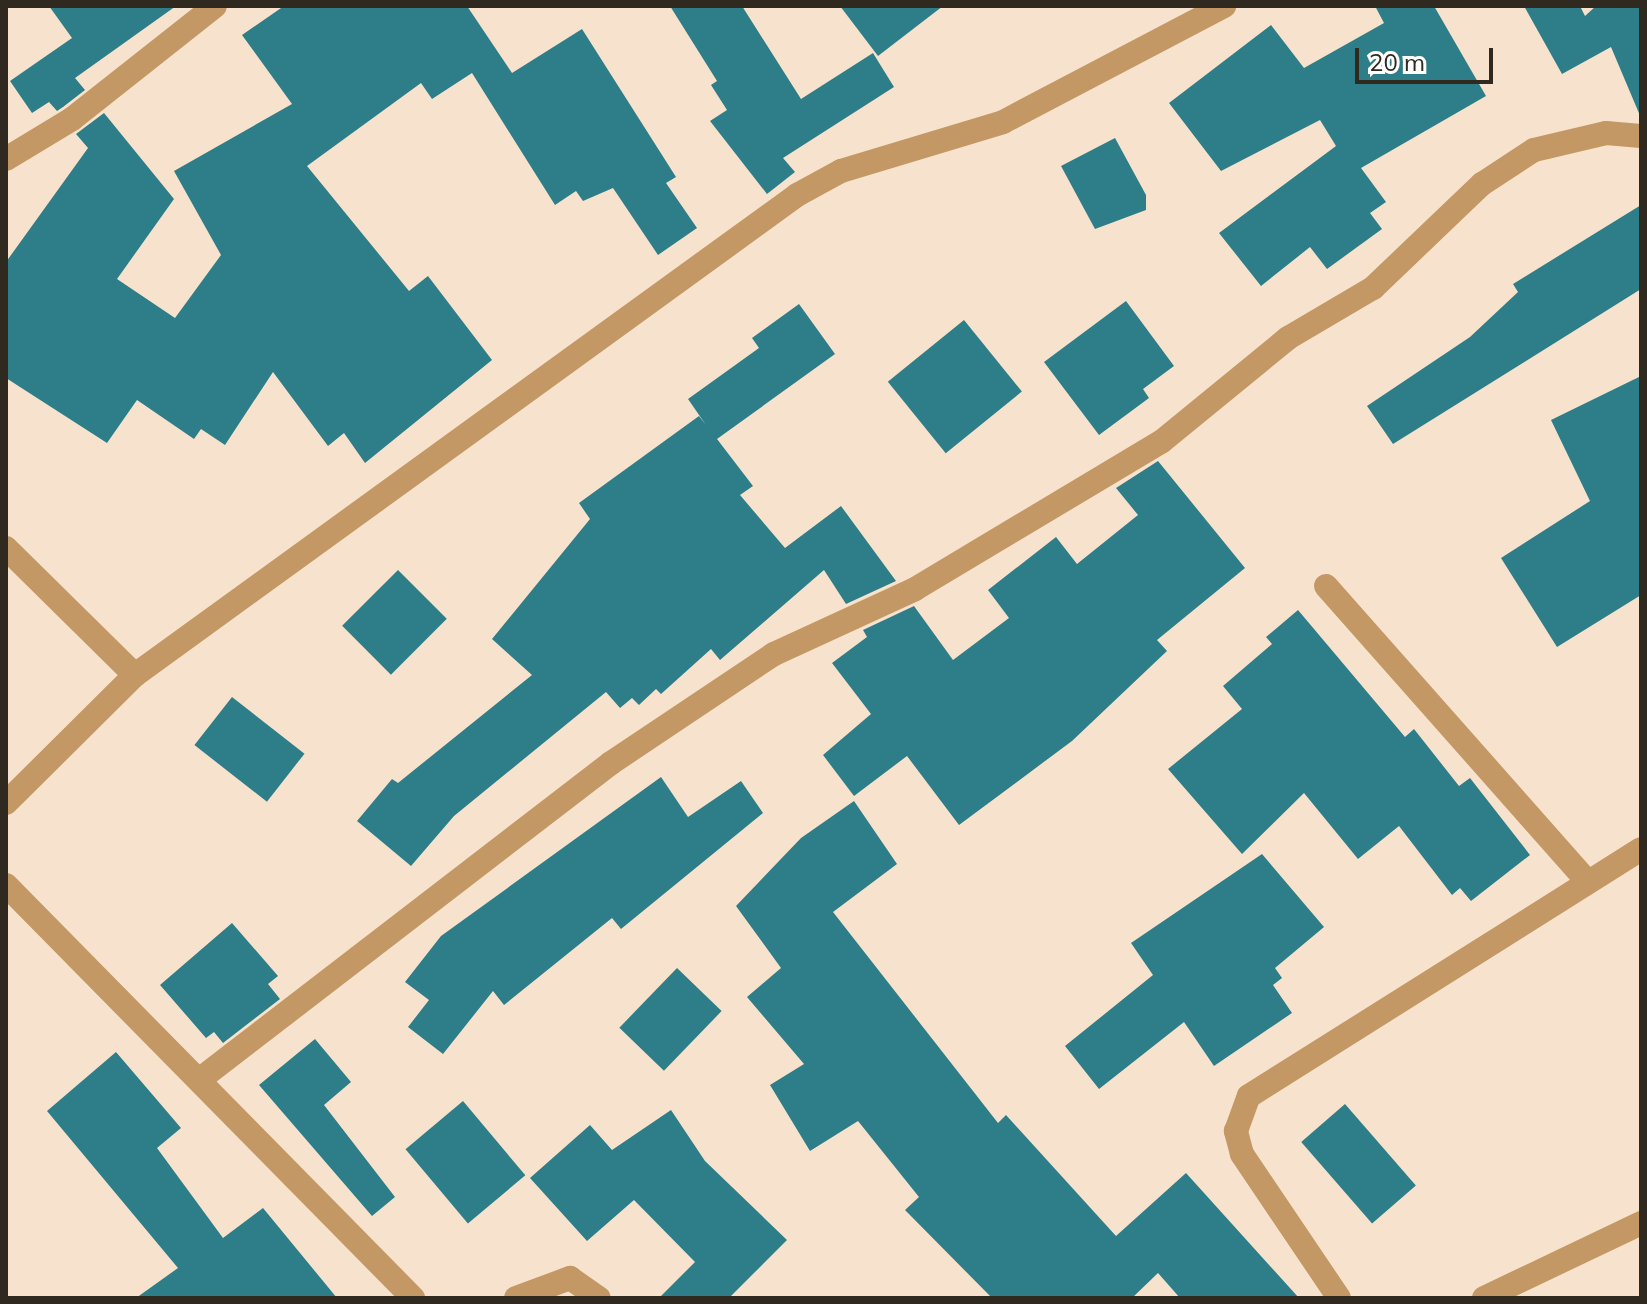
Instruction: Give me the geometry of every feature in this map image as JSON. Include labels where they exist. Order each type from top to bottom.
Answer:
[{"type":"street","points":[[6,159],[72,119],[215,6]]},
{"type":"street","points":[[6,803],[135,675],[797,195],[841,171],[1015,117],[1224,6]]},
{"type":"street","points":[[199,1080],[611,763],[774,654],[915,589],[1161,442],[1288,338],[1373,288],[1508,167],[1534,150],[1606,133],[1641,136]]},
{"type":"street","points":[[6,548],[135,675]]},
{"type":"street","points":[[1326,586],[1586,880]]},
{"type":"street","points":[[1339,1298],[1242,1154],[1239,1110],[1249,1096],[1320,1048],[1586,880],[1641,849]]},
{"type":"street","points":[[6,885],[413,1298]]},
{"type":"street","points":[[1484,1298],[1641,1223]]},
{"type":"street","points":[[516,1298],[570,1278],[599,1298]]},
{"type":"building","points":[[49,6],[176,6],[75,78],[85,90],[63,107],[57,111],[49,102],[32,113],[10,81],[72,38]]},
{"type":"building","points":[[284,6],[467,6],[512,73],[582,29],[676,177],[666,183],[697,228],[658,255],[613,188],[583,201],[576,191],[555,205],[472,73],[432,99],[421,83],[307,166],[409,291],[428,276],[492,360],[365,463],[344,433],[328,446],[273,372],[225,445],[201,429],[194,439],[137,400],[107,443],[6,378],[6,262],[88,148],[76,134],[104,113],[174,199],[117,279],[175,318],[221,255],[174,171],[292,104],[242,35]]},
{"type":"building","points":[[670,6],[742,6],[801,99],[873,53],[894,87],[783,158],[795,172],[767,194],[710,121],[727,110],[711,85],[717,81]]},
{"type":"building","points":[[840,6],[943,6],[878,56]]},
{"type":"building","points":[[1375,6],[1434,6],[1486,96],[1361,168],[1386,202],[1370,213],[1382,229],[1327,269],[1310,247],[1261,286],[1219,233],[1336,146],[1320,120],[1221,171],[1169,103],[1271,25],[1304,68],[1384,23]]},
{"type":"building","points":[[1524,6],[1580,6],[1585,16],[1596,6],[1641,6],[1641,118],[1611,47],[1562,74]]},
{"type":"building","points":[[1115,138],[1146,195],[1146,210],[1095,229],[1061,166]]},
{"type":"building","points":[[1641,205],[1641,289],[1393,444],[1367,406],[1470,337],[1518,292],[1513,284]]},
{"type":"building","points":[[1126,301],[1174,366],[1143,389],[1149,398],[1099,435],[1044,362]]},
{"type":"building","points":[[799,304],[835,354],[717,439],[753,486],[740,495],[785,548],[841,506],[896,581],[846,604],[824,570],[720,660],[711,649],[661,694],[656,689],[639,705],[632,698],[620,708],[606,692],[454,816],[411,866],[357,821],[392,779],[398,783],[532,675],[492,639],[590,519],[579,503],[699,416],[706,425],[688,399],[759,348],[752,338]]},
{"type":"building","points":[[964,320],[1022,391],[946,453],[888,382]]},
{"type":"building","points":[[1641,376],[1641,595],[1557,647],[1501,558],[1590,501],[1551,420]]},
{"type":"building","points":[[1158,461],[1245,568],[1157,640],[1167,651],[1072,741],[959,825],[907,756],[854,796],[823,755],[871,714],[832,663],[867,637],[863,630],[914,606],[953,660],[1009,618],[988,590],[1056,537],[1077,564],[1138,515],[1116,488]]},
{"type":"building","points":[[398,570],[447,619],[391,675],[342,626]]},
{"type":"building","points":[[1298,610],[1405,737],[1414,729],[1459,786],[1470,778],[1530,855],[1471,901],[1460,888],[1452,895],[1399,826],[1358,859],[1304,793],[1242,854],[1168,769],[1242,709],[1223,686],[1272,644],[1266,637]]},
{"type":"building","points":[[232,697],[304,754],[267,802],[194,745]]},
{"type":"building","points":[[661,777],[688,817],[741,781],[763,813],[621,929],[612,918],[504,1005],[493,991],[443,1054],[408,1027],[429,1000],[405,982],[441,936]]},
{"type":"building","points":[[854,801],[897,864],[833,912],[998,1123],[1006,1115],[1116,1236],[1186,1173],[1299,1298],[1180,1298],[1158,1273],[1132,1298],[992,1298],[905,1210],[919,1197],[858,1121],[810,1151],[770,1085],[804,1064],[747,997],[781,968],[736,906],[801,838]]},
{"type":"building","points":[[1262,854],[1324,927],[1275,968],[1282,978],[1273,985],[1292,1013],[1214,1066],[1184,1022],[1099,1089],[1065,1046],[1153,975],[1131,943]]},
{"type":"building","points":[[232,923],[278,976],[268,984],[280,999],[223,1043],[214,1032],[206,1038],[160,985]]},
{"type":"building","points":[[677,968],[722,1011],[664,1071],[619,1028]]},
{"type":"building","points":[[315,1039],[351,1082],[324,1105],[395,1197],[372,1216],[259,1085]]},
{"type":"building","points":[[116,1052],[181,1128],[157,1148],[223,1238],[263,1208],[337,1298],[136,1298],[178,1268],[47,1111]]},
{"type":"building","points":[[463,1101],[525,1175],[468,1224],[406,1149]]},
{"type":"building","points":[[1345,1104],[1416,1186],[1372,1224],[1301,1142]]},
{"type":"building","points":[[671,1110],[705,1161],[787,1240],[729,1298],[659,1298],[695,1262],[634,1200],[587,1241],[530,1178],[590,1125],[612,1150]]}]
